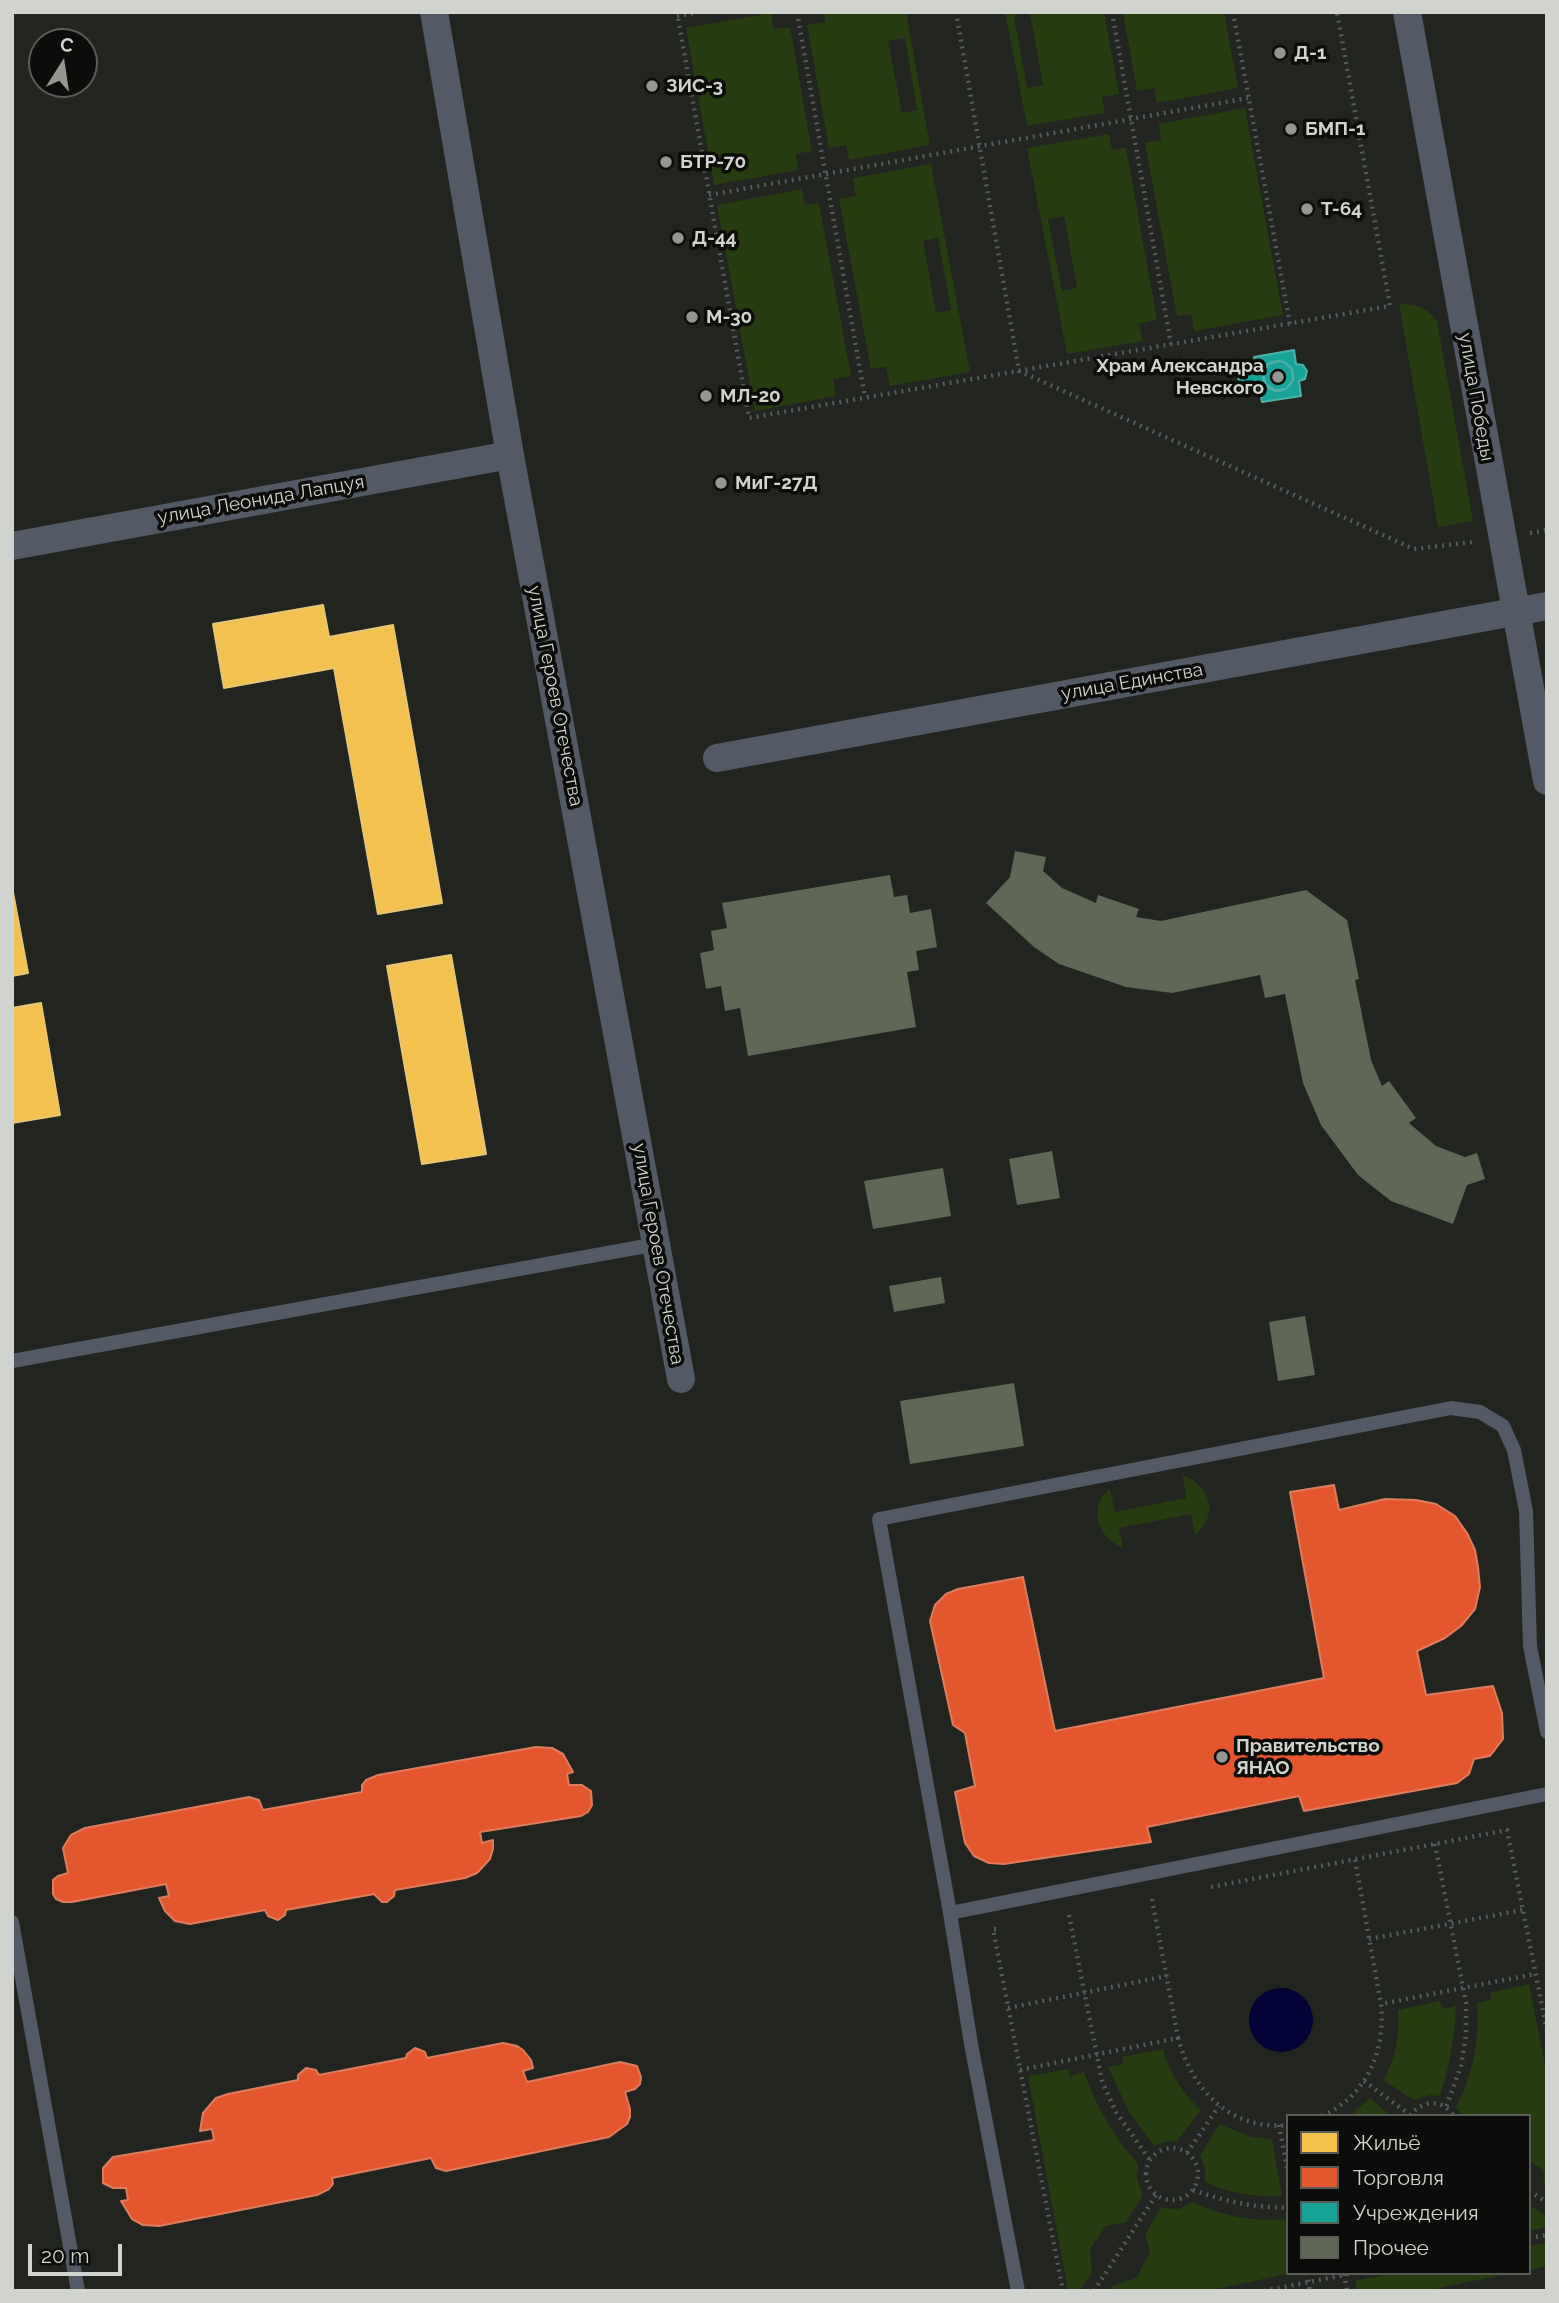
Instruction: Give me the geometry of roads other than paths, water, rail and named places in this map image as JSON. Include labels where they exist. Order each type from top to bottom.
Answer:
[{"type":"street","name":"улица Героев Отечества","points":[[434,12],[510,455],[681,1379]]},
{"type":"street","name":"улица Победы","points":[[1407,12],[1547,781]]},
{"type":"street","name":"улица Леонида Лапцуя","points":[[12,546],[510,455]]},
{"type":"street","name":"улица Единства","points":[[717,758],[1547,606]]},
{"type":"lane","points":[[12,1361],[657,1244]]},
{"type":"lane","points":[[1018,2291],[971,2044],[879,1519],[1451,1408],[1480,1412],[1503,1426],[1514,1450],[1526,1511],[1530,1646],[1547,1732]]},
{"type":"lane","points":[[950,1913],[1547,1794]]},
{"type":"lane","points":[[12,1922],[78,2291]]},
{"type":"place","name":"Д-1","points":[[1280,53]]},
{"type":"place","name":"ЗИС-3","points":[[652,86]]},
{"type":"place","name":"БМП-1","points":[[1291,129]]},
{"type":"place","name":"БТР-70","points":[[666,162]]},
{"type":"place","name":"Т-64","points":[[1307,209]]},
{"type":"place","name":"Д-44","points":[[678,238]]},
{"type":"place","name":"М-30","points":[[692,317]]},
{"type":"place","name":"Храм Александра Невского","points":[[1278,377]]},
{"type":"place","name":"МЛ-20","points":[[706,396]]},
{"type":"place","name":"МиГ-27Д","points":[[721,483]]},
{"type":"place","name":"Правительство ЯНАО","points":[[1222,1757]]}]
